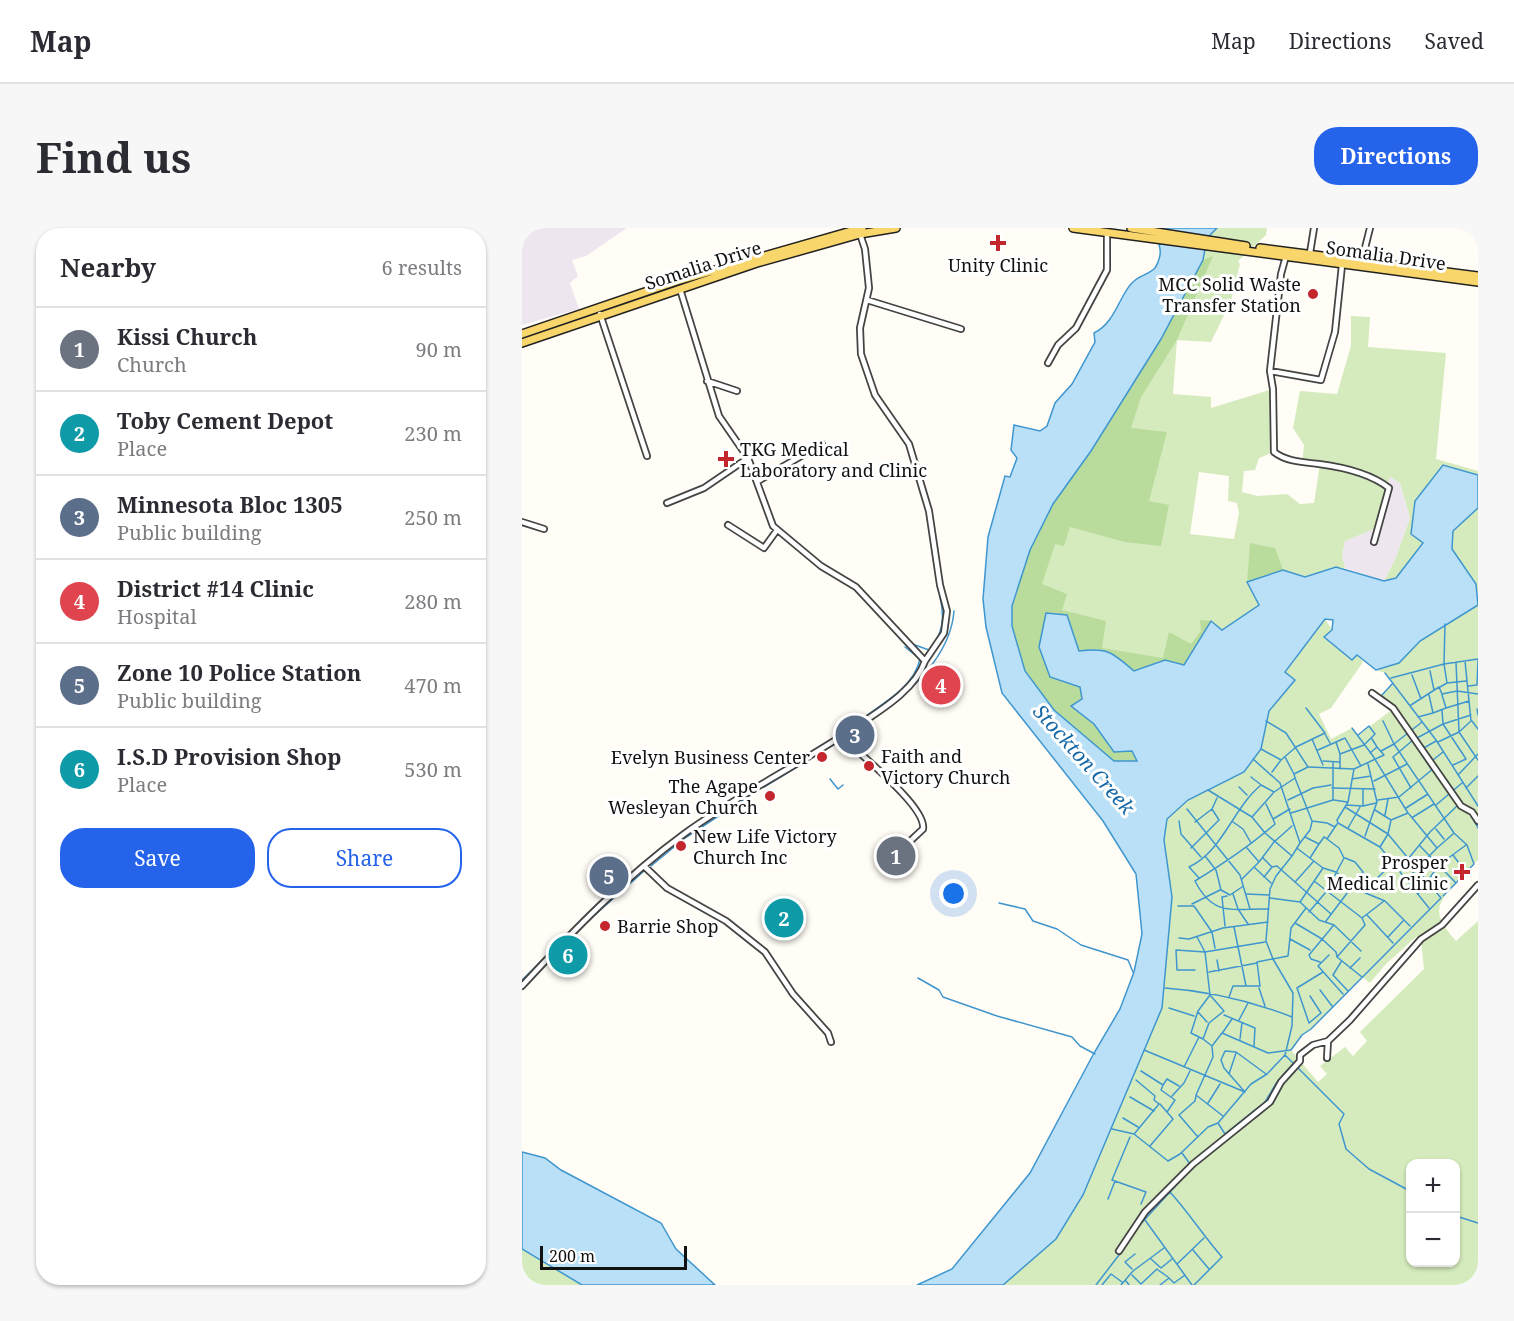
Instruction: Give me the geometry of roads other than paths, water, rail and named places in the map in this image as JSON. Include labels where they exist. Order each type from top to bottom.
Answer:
[{"type":"main road","name":"Somalia Drive","points":[[522,334],[677,280],[861,231],[896,228]]},
{"type":"main road","points":[[1073,228],[1218,244]]},
{"type":"main road","points":[[1131,228],[1160,236]]},
{"type":"main road","name":"Somalia Drive","points":[[522,343],[600,314],[861,231]]},
{"type":"main road","name":"Somalia Drive","points":[[1218,244],[1310,253],[1478,276]]},
{"type":"main road","name":"Somalia Drive","points":[[1218,244],[1342,265],[1478,282]]},
{"type":"street","points":[[1310,253],[1314,228]]},
{"type":"street","points":[[1362,260],[1370,228]]},
{"type":"street","points":[[522,986],[571,933],[644,866],[720,810],[845,734],[908,687],[944,633],[947,611],[937,568],[929,511],[914,459],[903,432],[875,395],[861,354],[860,328],[867,300],[868,280],[861,231]]},
{"type":"street","points":[[1048,363],[1058,345],[1076,328],[1107,270],[1107,232]]},
{"type":"street","points":[[1286,256],[1281,274],[1270,371],[1273,389],[1274,452],[1281,457],[1348,470],[1378,480],[1389,488],[1374,542]]},
{"type":"street","points":[[1270,371],[1321,380],[1335,332],[1342,265]]},
{"type":"street","points":[[677,280],[707,381],[720,416],[748,458],[758,481],[768,516],[777,530],[821,566],[856,587],[925,661]]},
{"type":"street","points":[[867,300],[961,328]]},
{"type":"street","points":[[600,314],[647,456]]},
{"type":"street","points":[[707,381],[737,391]]},
{"type":"street","points":[[758,481],[822,444]]},
{"type":"street","points":[[667,503],[704,488],[748,458]]},
{"type":"street","points":[[522,522],[544,530]]},
{"type":"street","points":[[728,525],[764,548],[777,530]]},
{"type":"street","points":[[1372,693],[1393,708],[1461,806],[1472,812],[1478,821]]},
{"type":"street","points":[[845,734],[846,740],[888,779],[918,813],[924,824],[923,829],[906,846]]},
{"type":"street","points":[[644,866],[667,888],[726,921],[765,952],[794,994],[828,1033],[831,1042]]},
{"type":"street","points":[[1119,1251],[1145,1212],[1192,1164],[1239,1124],[1265,1107],[1281,1082],[1300,1061],[1300,1055],[1313,1045],[1328,1041],[1350,1020],[1421,939],[1442,925],[1478,885]]},
{"type":"street","points":[[1327,1058],[1328,1041]]},
{"type":"water","name":"Stockton Creek","points":[[1161,228],[1217,228],[1207,238],[1203,260],[1161,339],[1091,451],[1053,504],[1030,550],[1012,606],[1012,626],[1025,671],[1054,710],[1114,761],[1137,761],[1132,751],[1114,752],[1094,724],[1071,706],[1082,699],[1080,687],[1050,677],[1039,647],[1046,613],[1067,615],[1079,651],[1097,650],[1110,653],[1134,671],[1165,660],[1184,665],[1211,621],[1222,630],[1259,605],[1247,582],[1283,570],[1305,577],[1336,567],[1384,581],[1396,578],[1423,543],[1411,534],[1415,501],[1443,465],[1478,475],[1478,508],[1453,531],[1452,549],[1476,584],[1478,605],[1420,641],[1399,663],[1376,670],[1357,655],[1352,660],[1324,637],[1332,630],[1333,620],[1325,619],[1285,672],[1295,680],[1269,711],[1261,749],[1244,772],[1188,800],[1167,819],[1164,840],[1172,897],[1162,1008],[1083,1195],[1056,1239],[1003,1285],[917,1285],[952,1269],[1030,1173],[1120,1009],[1134,972],[1142,934],[1136,874],[1103,821],[1002,693],[986,627],[983,599],[988,537],[1005,476],[1010,477],[1017,458],[1011,450],[1014,425],[1040,431],[1047,426],[1055,403],[1072,384],[1095,342],[1094,333],[1108,322],[1129,286],[1155,268],[1159,260],[1159,245],[1163,243]]},
{"type":"water","points":[[522,1152],[545,1158],[561,1170],[661,1223],[676,1249],[715,1285],[582,1285],[522,1249]]},
{"type":"waterway","points":[[915,645],[929,650],[934,644],[942,625],[940,597]]},
{"type":"waterway","points":[[892,705],[914,686],[941,652],[952,625],[954,611]]},
{"type":"waterway","points":[[1391,678],[1444,664],[1445,624]]},
{"type":"waterway","points":[[849,729],[901,690],[916,671],[920,659],[905,647]]},
{"type":"waterway","points":[[1440,687],[1447,683],[1444,664],[1478,659]]},
{"type":"waterway","points":[[1468,686],[1477,685],[1478,660]]},
{"type":"waterway","points":[[1438,742],[1459,732],[1471,721],[1465,661]]},
{"type":"waterway","points":[[1456,662],[1459,732],[1478,760]]},
{"type":"waterway","points":[[1430,671],[1434,690]]},
{"type":"waterway","points":[[1385,673],[1436,740],[1478,806]]},
{"type":"waterway","points":[[1412,675],[1421,699]]},
{"type":"waterway","points":[[1447,683],[1466,681]]},
{"type":"waterway","points":[[1385,700],[1381,696],[1393,683]]},
{"type":"waterway","points":[[1411,705],[1439,687],[1442,694],[1457,691],[1478,694]]},
{"type":"waterway","points":[[1418,717],[1433,713],[1429,695]]},
{"type":"waterway","points":[[1433,713],[1446,708],[1442,695]]},
{"type":"waterway","points":[[1446,708],[1469,701]]},
{"type":"waterway","points":[[1385,705],[1395,714]]},
{"type":"waterway","points":[[1281,760],[1296,747],[1325,733],[1306,708]]},
{"type":"waterway","points":[[1477,709],[1478,715]]},
{"type":"waterway","points":[[1417,738],[1443,724],[1442,710]]},
{"type":"waterway","points":[[1453,765],[1466,759],[1443,724],[1471,715]]},
{"type":"waterway","points":[[1252,817],[1274,792],[1295,778],[1294,774],[1308,767],[1286,733],[1266,721]]},
{"type":"waterway","points":[[1381,751],[1394,744],[1383,721]]},
{"type":"waterway","points":[[1472,721],[1478,729]]},
{"type":"waterway","points":[[1422,722],[1394,744],[1454,833],[1467,845],[1474,864],[1456,883]]},
{"type":"waterway","points":[[1340,754],[1364,745],[1375,734],[1369,726],[1358,735]]},
{"type":"waterway","points":[[846,737],[859,727]]},
{"type":"waterway","points":[[1352,728],[1373,756],[1408,813],[1391,820]]},
{"type":"waterway","points":[[1325,734],[1330,743]]},
{"type":"waterway","points":[[1318,750],[1345,738],[1361,766]]},
{"type":"waterway","points":[[764,787],[843,739]]},
{"type":"waterway","points":[[1312,739],[1323,765]]},
{"type":"waterway","points":[[1370,753],[1377,747],[1372,739]]},
{"type":"waterway","points":[[1411,788],[1393,757],[1413,740]]},
{"type":"waterway","points":[[1422,749],[1436,741]]},
{"type":"waterway","points":[[1336,742],[1340,754],[1340,769]]},
{"type":"waterway","points":[[1309,767],[1354,769],[1384,755],[1377,747]]},
{"type":"waterway","points":[[1261,749],[1281,760],[1272,772]]},
{"type":"waterway","points":[[1433,760],[1443,752]]},
{"type":"waterway","points":[[1458,775],[1478,754]]},
{"type":"waterway","points":[[1423,756],[1432,770]]},
{"type":"waterway","points":[[1285,757],[1294,774]]},
{"type":"waterway","points":[[1253,759],[1280,783],[1300,843],[1292,856]]},
{"type":"waterway","points":[[1323,761],[1339,762]]},
{"type":"waterway","points":[[1291,813],[1333,800],[1333,762]]},
{"type":"waterway","points":[[1365,836],[1377,802],[1368,764]]},
{"type":"waterway","points":[[1374,781],[1407,764]]},
{"type":"waterway","points":[[1378,800],[1399,797],[1434,768]]},
{"type":"waterway","points":[[1354,769],[1348,802],[1337,820],[1338,823],[1380,847],[1429,908]]},
{"type":"waterway","points":[[662,848],[706,815],[776,773]]},
{"type":"waterway","points":[[1352,779],[1371,776]]},
{"type":"waterway","points":[[1466,788],[1478,776]]},
{"type":"waterway","points":[[1251,777],[1260,784]]},
{"type":"waterway","points":[[1295,778],[1312,821],[1327,823],[1335,827]]},
{"type":"waterway","points":[[830,779],[838,789],[843,785]]},
{"type":"waterway","points":[[1436,805],[1462,783]]},
{"type":"waterway","points":[[1199,878],[1189,867],[1211,851],[1251,794],[1261,785],[1274,792]]},
{"type":"waterway","points":[[1288,800],[1313,788],[1331,785]]},
{"type":"waterway","points":[[1239,787],[1247,795]]},
{"type":"waterway","points":[[1332,788],[1375,789]]},
{"type":"waterway","points":[[1112,1129],[1134,1134],[1168,1161],[1180,1154],[1208,1127],[1218,1123],[1251,1084],[1267,1074],[1285,1055],[1292,1026],[1293,993],[1273,959],[1266,941],[1270,889],[1276,876],[1292,856],[1265,833],[1252,817],[1208,790]]},
{"type":"waterway","points":[[1363,790],[1363,806]]},
{"type":"waterway","points":[[651,866],[685,838],[752,794]]},
{"type":"waterway","points":[[1406,808],[1428,794]]},
{"type":"waterway","points":[[1195,822],[1212,809],[1217,798]]},
{"type":"waterway","points":[[1385,815],[1388,799]]},
{"type":"waterway","points":[[1334,800],[1347,802]]},
{"type":"waterway","points":[[1346,805],[1363,806],[1376,803]]},
{"type":"waterway","points":[[1266,804],[1273,819]]},
{"type":"waterway","points":[[1413,817],[1434,804]]},
{"type":"waterway","points":[[1399,870],[1430,832],[1458,805]]},
{"type":"waterway","points":[[1212,1046],[1222,1033],[1268,1053],[1291,1050],[1302,1035],[1311,1029],[1441,898],[1388,834],[1345,807]]},
{"type":"waterway","points":[[1348,828],[1360,807]]},
{"type":"waterway","points":[[1187,809],[1240,875],[1250,909]]},
{"type":"waterway","points":[[1191,848],[1219,820],[1212,809]]},
{"type":"waterway","points":[[1269,909],[1235,909],[1217,906],[1202,893],[1195,881],[1256,840],[1275,824],[1273,819],[1290,809]]},
{"type":"waterway","points":[[1375,810],[1391,820],[1388,834],[1380,847]]},
{"type":"waterway","points":[[1407,879],[1437,848],[1409,814]]},
{"type":"waterway","points":[[1471,815],[1478,828]]},
{"type":"waterway","points":[[1179,821],[1181,834],[1201,857]]},
{"type":"waterway","points":[[1233,822],[1243,829],[1251,843]]},
{"type":"waterway","points":[[1300,843],[1310,830],[1312,822]]},
{"type":"waterway","points":[[1309,912],[1326,892],[1344,858],[1339,848],[1327,839],[1337,824]]},
{"type":"waterway","points":[[1259,862],[1274,842],[1292,826]]},
{"type":"waterway","points":[[1436,829],[1444,839]]},
{"type":"waterway","points":[[1437,848],[1453,834]]},
{"type":"waterway","points":[[1305,837],[1319,844],[1310,858]]},
{"type":"waterway","points":[[1319,844],[1324,837],[1326,838]]},
{"type":"waterway","points":[[1418,894],[1439,865],[1466,845]]},
{"type":"waterway","points":[[1420,846],[1456,883],[1443,896]]},
{"type":"waterway","points":[[1247,848],[1259,862],[1254,867],[1271,883]]},
{"type":"waterway","points":[[1298,849],[1323,868],[1300,902]]},
{"type":"waterway","points":[[1453,855],[1464,870]]},
{"type":"waterway","points":[[1205,856],[1216,870],[1221,890],[1230,895],[1242,887]]},
{"type":"waterway","points":[[1263,858],[1272,867],[1264,877]]},
{"type":"waterway","points":[[1326,921],[1363,872],[1355,862],[1345,858]]},
{"type":"waterway","points":[[1296,881],[1313,862]]},
{"type":"waterway","points":[[1363,873],[1373,882],[1392,864]]},
{"type":"waterway","points":[[1272,867],[1277,866],[1331,914]]},
{"type":"waterway","points":[[1242,879],[1254,867]]},
{"type":"waterway","points":[[1323,868],[1336,872],[1363,892],[1385,901],[1410,926]]},
{"type":"waterway","points":[[579,929],[643,872]]},
{"type":"waterway","points":[[1314,881],[1362,918],[1365,925],[1337,957]]},
{"type":"waterway","points":[[1192,904],[1220,890]]},
{"type":"waterway","points":[[1233,894],[1238,909],[1248,924]]},
{"type":"waterway","points":[[1247,894],[1269,895]]},
{"type":"waterway","points":[[1225,926],[1222,897],[1227,896]]},
{"type":"waterway","points":[[1270,898],[1300,902],[1319,920],[1334,925],[1361,951]]},
{"type":"waterway","points":[[1362,918],[1384,901]]},
{"type":"waterway","points":[[999,903],[1025,909],[1033,921],[1057,929],[1081,945],[1128,960],[1133,972]]},
{"type":"waterway","points":[[1178,906],[1194,906],[1212,932],[1215,948]]},
{"type":"waterway","points":[[1229,997],[1233,986],[1260,986],[1257,962],[1288,956],[1291,928],[1306,908]]},
{"type":"waterway","points":[[582,920],[591,911]]},
{"type":"waterway","points":[[1367,915],[1393,943]]},
{"type":"waterway","points":[[1388,937],[1403,921]]},
{"type":"waterway","points":[[1179,938],[1189,939],[1223,928],[1268,922]]},
{"type":"waterway","points":[[1295,923],[1322,939],[1336,952],[1337,957],[1362,977]]},
{"type":"waterway","points":[[522,980],[579,924]]},
{"type":"waterway","points":[[1320,962],[1311,959],[1309,955],[1333,926]]},
{"type":"waterway","points":[[1234,927],[1246,986]]},
{"type":"waterway","points":[[1197,937],[1205,952],[1210,995],[1198,1011],[1191,1033],[1199,1037]]},
{"type":"waterway","points":[[1290,939],[1310,950]]},
{"type":"waterway","points":[[1195,970],[1177,970],[1176,950],[1205,952],[1265,942]]},
{"type":"waterway","points":[[1329,955],[1318,966],[1343,994]]},
{"type":"waterway","points":[[1350,968],[1360,958]]},
{"type":"waterway","points":[[1217,960],[1219,971]]},
{"type":"waterway","points":[[1341,962],[1333,975],[1348,991]]},
{"type":"waterway","points":[[1209,972],[1257,963]]},
{"type":"waterway","points":[[1321,1013],[1309,1023],[1297,988],[1323,972]]},
{"type":"waterway","points":[[918,978],[939,990],[943,997],[997,1016],[1072,1037],[1080,1046],[1095,1054]]},
{"type":"waterway","points":[[1165,988],[1230,998],[1292,1017]]},
{"type":"waterway","points":[[1259,988],[1265,1006]]},
{"type":"waterway","points":[[1320,990],[1332,1006]]},
{"type":"waterway","points":[[1184,1067],[1199,1037],[1203,1039],[1209,1023],[1224,1011],[1210,995]]},
{"type":"waterway","points":[[1310,996],[1321,1013]]},
{"type":"waterway","points":[[1239,1020],[1248,1003]]},
{"type":"waterway","points":[[1169,1008],[1194,1016]]},
{"type":"waterway","points":[[1198,1012],[1207,1022]]},
{"type":"waterway","points":[[1224,1015],[1255,1028],[1254,1046]]},
{"type":"waterway","points":[[1223,1032],[1232,1019]]},
{"type":"waterway","points":[[1240,1039],[1242,1023]]},
{"type":"waterway","points":[[1203,1039],[1212,1046],[1213,1057],[1196,1095],[1223,1116]]},
{"type":"waterway","points":[[1144,1050],[1245,1092]]},
{"type":"waterway","points":[[1244,1091],[1224,1068],[1221,1060],[1225,1051],[1236,1052],[1266,1074]]},
{"type":"waterway","points":[[1229,1074],[1236,1053]]},
{"type":"waterway","points":[[1285,1055],[1344,1114],[1339,1124],[1346,1149],[1369,1169],[1406,1189]]},
{"type":"waterway","points":[[1218,1123],[1225,1134],[1265,1102],[1277,1082],[1293,1064]]},
{"type":"waterway","points":[[1141,1071],[1163,1085],[1167,1079],[1179,1086]]},
{"type":"waterway","points":[[1172,1096],[1184,1083],[1190,1071]]},
{"type":"waterway","points":[[1135,1133],[1159,1104],[1154,1100],[1155,1096],[1136,1080]]},
{"type":"waterway","points":[[1208,1103],[1220,1084]]},
{"type":"waterway","points":[[1163,1085],[1161,1090],[1175,1100],[1167,1112]]},
{"type":"waterway","points":[[1196,1096],[1195,1101],[1179,1115],[1198,1137]]},
{"type":"waterway","points":[[1130,1097],[1154,1111]]},
{"type":"waterway","points":[[1150,1146],[1173,1119],[1160,1104]]},
{"type":"waterway","points":[[1123,1118],[1138,1127]]},
{"type":"waterway","points":[[1130,1137],[1112,1180],[1146,1192],[1141,1204]]},
{"type":"waterway","points":[[1182,1153],[1190,1164]]},
{"type":"waterway","points":[[1136,1229],[1193,1167]]},
{"type":"waterway","points":[[1108,1199],[1115,1181]]},
{"type":"waterway","points":[[1170,1192],[1222,1257],[1194,1285]]},
{"type":"waterway","points":[[1460,1217],[1478,1223]]},
{"type":"waterway","points":[[1145,1220],[1192,1285]]},
{"type":"waterway","points":[[1177,1264],[1204,1238]]},
{"type":"waterway","points":[[1121,1285],[1133,1271],[1164,1248]]},
{"type":"waterway","points":[[1193,1250],[1209,1269]]},
{"type":"waterway","points":[[1096,1285],[1122,1251]]},
{"type":"waterway","points":[[1132,1269],[1125,1262],[1135,1254]]},
{"type":"waterway","points":[[1151,1259],[1161,1268],[1172,1259]]},
{"type":"waterway","points":[[1132,1275],[1141,1284],[1157,1269]]},
{"type":"waterway","points":[[1158,1270],[1168,1277]]},
{"type":"waterway","points":[[1102,1285],[1111,1274],[1122,1282]]},
{"type":"waterway","points":[[1160,1285],[1169,1278],[1174,1283],[1185,1275]]},
{"type":"waterway","points":[[1126,1281],[1129,1285]]},
{"type":"place","name":"Unity Clinic","points":[[998,243]]},
{"type":"place","name":"MCC Solid Waste Transfer Station","points":[[1313,294]]},
{"type":"place","name":"TKG Medical Laboratory and Clinic","points":[[726,459]]},
{"type":"place","name":"District #14 Clinic","points":[[941,685]]},
{"type":"place","name":"Minnesota Bloc 1305","points":[[855,735]]},
{"type":"place","name":"Evelyn Business Center","points":[[822,757]]},
{"type":"place","name":"Faith and Victory Church","points":[[869,766]]},
{"type":"place","name":"The Agape Wesleyan Church","points":[[770,796]]},
{"type":"place","name":"New Life Victory Church Inc","points":[[681,846]]},
{"type":"place","name":"Kissi Church","points":[[896,856]]},
{"type":"place","name":"Prosper Medical Clinic","points":[[1462,872]]},
{"type":"place","name":"Zone 10 Police Station","points":[[609,876]]},
{"type":"place","name":"Toby Cement Depot","points":[[784,918]]},
{"type":"place","name":"Barrie Shop","points":[[605,926]]},
{"type":"place","name":"I.S.D Provision Shop","points":[[568,955]]}]
